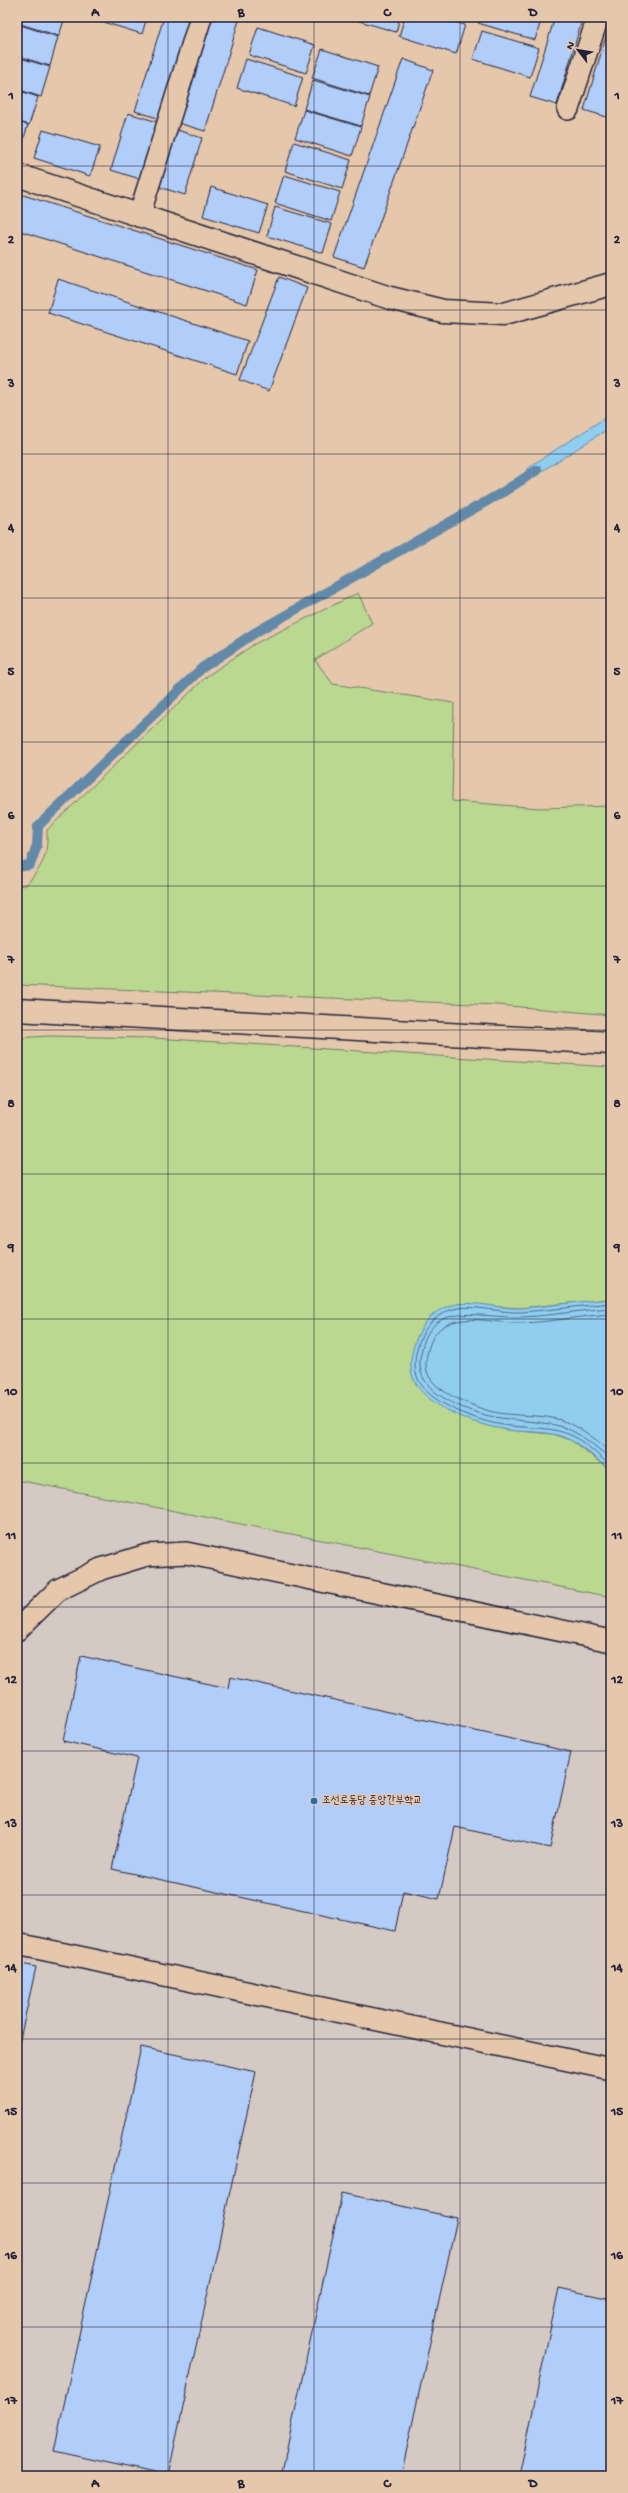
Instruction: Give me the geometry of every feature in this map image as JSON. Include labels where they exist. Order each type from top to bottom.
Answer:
[{"type":"street","points":[[17,175],[390,298],[443,311],[504,314],[611,284]]},
{"type":"street","points":[[17,1010],[611,1043]]},
{"type":"lane","points":[[140,216],[201,17]]},
{"type":"lane","points":[[568,109],[598,17]]},
{"type":"lane","points":[[17,1630],[58,1590],[101,1568],[147,1555],[186,1553],[611,1641]]},
{"type":"lane","points":[[17,1944],[611,2069]]},
{"type":"shaded area","name":"조선로동당 중앙간부학교","points":[[17,1073],[611,1125],[611,2476],[17,2476]]},
{"type":"green space","points":[[358,593],[372,623],[315,660],[333,684],[454,703],[452,801],[539,808],[611,806],[611,1015],[498,1005],[17,985],[17,886],[26,885],[37,872],[47,847],[47,830],[207,676],[256,643]]},
{"type":"green space","points":[[48,1036],[154,1038],[611,1067],[611,1299],[520,1308],[457,1304],[477,1423],[508,1430],[553,1434],[571,1440],[611,1471],[611,1597],[17,1480],[17,1038]]},
{"type":"water","points":[[611,414],[611,427],[528,480],[523,474],[532,465]]},
{"type":"water","points":[[611,1299],[611,1471],[581,1446],[562,1437],[547,1433],[501,1429],[480,1424],[459,1416],[429,1399],[417,1386],[413,1378],[411,1360],[419,1332],[431,1317],[447,1306],[465,1303],[521,1308]]},
{"type":"building","points":[[17,17],[65,17],[59,36],[17,23]]},
{"type":"building","points":[[87,17],[147,17],[142,34]]},
{"type":"building","points":[[164,17],[192,17],[161,119],[135,111]]},
{"type":"building","points":[[210,17],[240,17],[205,131],[178,123]]},
{"type":"building","points":[[346,17],[400,17],[396,32]]},
{"type":"building","points":[[405,17],[438,17],[465,25],[456,54],[399,36]]},
{"type":"building","points":[[480,17],[542,17],[535,40],[478,23]]},
{"type":"building","points":[[555,17],[583,17],[557,105],[530,97]]},
{"type":"building","points":[[611,20],[611,116],[610,118],[584,110]]},
{"type":"building","points":[[17,24],[58,37],[50,66],[17,56]]},
{"type":"building","points":[[258,27],[315,45],[306,73],[249,55]]},
{"type":"building","points":[[482,31],[539,48],[530,77],[473,59]]},
{"type":"building","points":[[322,49],[378,67],[369,96],[312,78]]},
{"type":"building","points":[[17,57],[50,67],[41,97],[17,89]]},
{"type":"building","points":[[246,59],[303,77],[294,106],[237,88]]},
{"type":"building","points":[[403,59],[433,70],[364,267],[334,257]]},
{"type":"building","points":[[313,80],[370,97],[361,126],[304,109]]},
{"type":"building","points":[[17,90],[38,97],[29,125],[17,121]]},
{"type":"building","points":[[304,110],[361,127],[352,156],[295,138]]},
{"type":"building","points":[[128,113],[158,122],[140,179],[111,170]]},
{"type":"building","points":[[17,122],[28,125],[19,154],[17,154]]},
{"type":"building","points":[[174,129],[202,138],[185,195],[156,186]]},
{"type":"building","points":[[43,130],[100,147],[90,176],[34,158]]},
{"type":"building","points":[[294,142],[351,160],[342,189],[285,171]]},
{"type":"building","points":[[284,175],[340,192],[331,221],[275,203]]},
{"type":"building","points":[[211,187],[268,205],[259,233],[203,216]]},
{"type":"building","points":[[17,193],[258,270],[247,304],[17,230]]},
{"type":"building","points":[[275,207],[332,224],[323,253],[267,236]]},
{"type":"building","points":[[279,277],[307,288],[269,391],[240,380]]},
{"type":"building","points":[[58,279],[248,341],[237,374],[48,313]]},
{"type":"building","points":[[81,1656],[228,1688],[230,1677],[571,1752],[550,1848],[455,1827],[439,1899],[403,1891],[395,1931],[112,1869],[137,1758],[63,1741]]},
{"type":"building","points":[[17,1963],[36,1967],[17,2053]]},
{"type":"building","points":[[141,2047],[256,2072],[168,2476],[54,2451]]},
{"type":"building","points":[[342,2193],[457,2218],[401,2476],[281,2476]]},
{"type":"building","points":[[559,2288],[611,2299],[611,2476],[519,2476]]},
{"type":"waterway","points":[[17,867],[30,865],[37,845],[38,826],[202,668],[256,632],[503,492],[537,470]]},
{"type":"place","name":"조선로동당 중앙간부학교","points":[[314,1801]]}]
